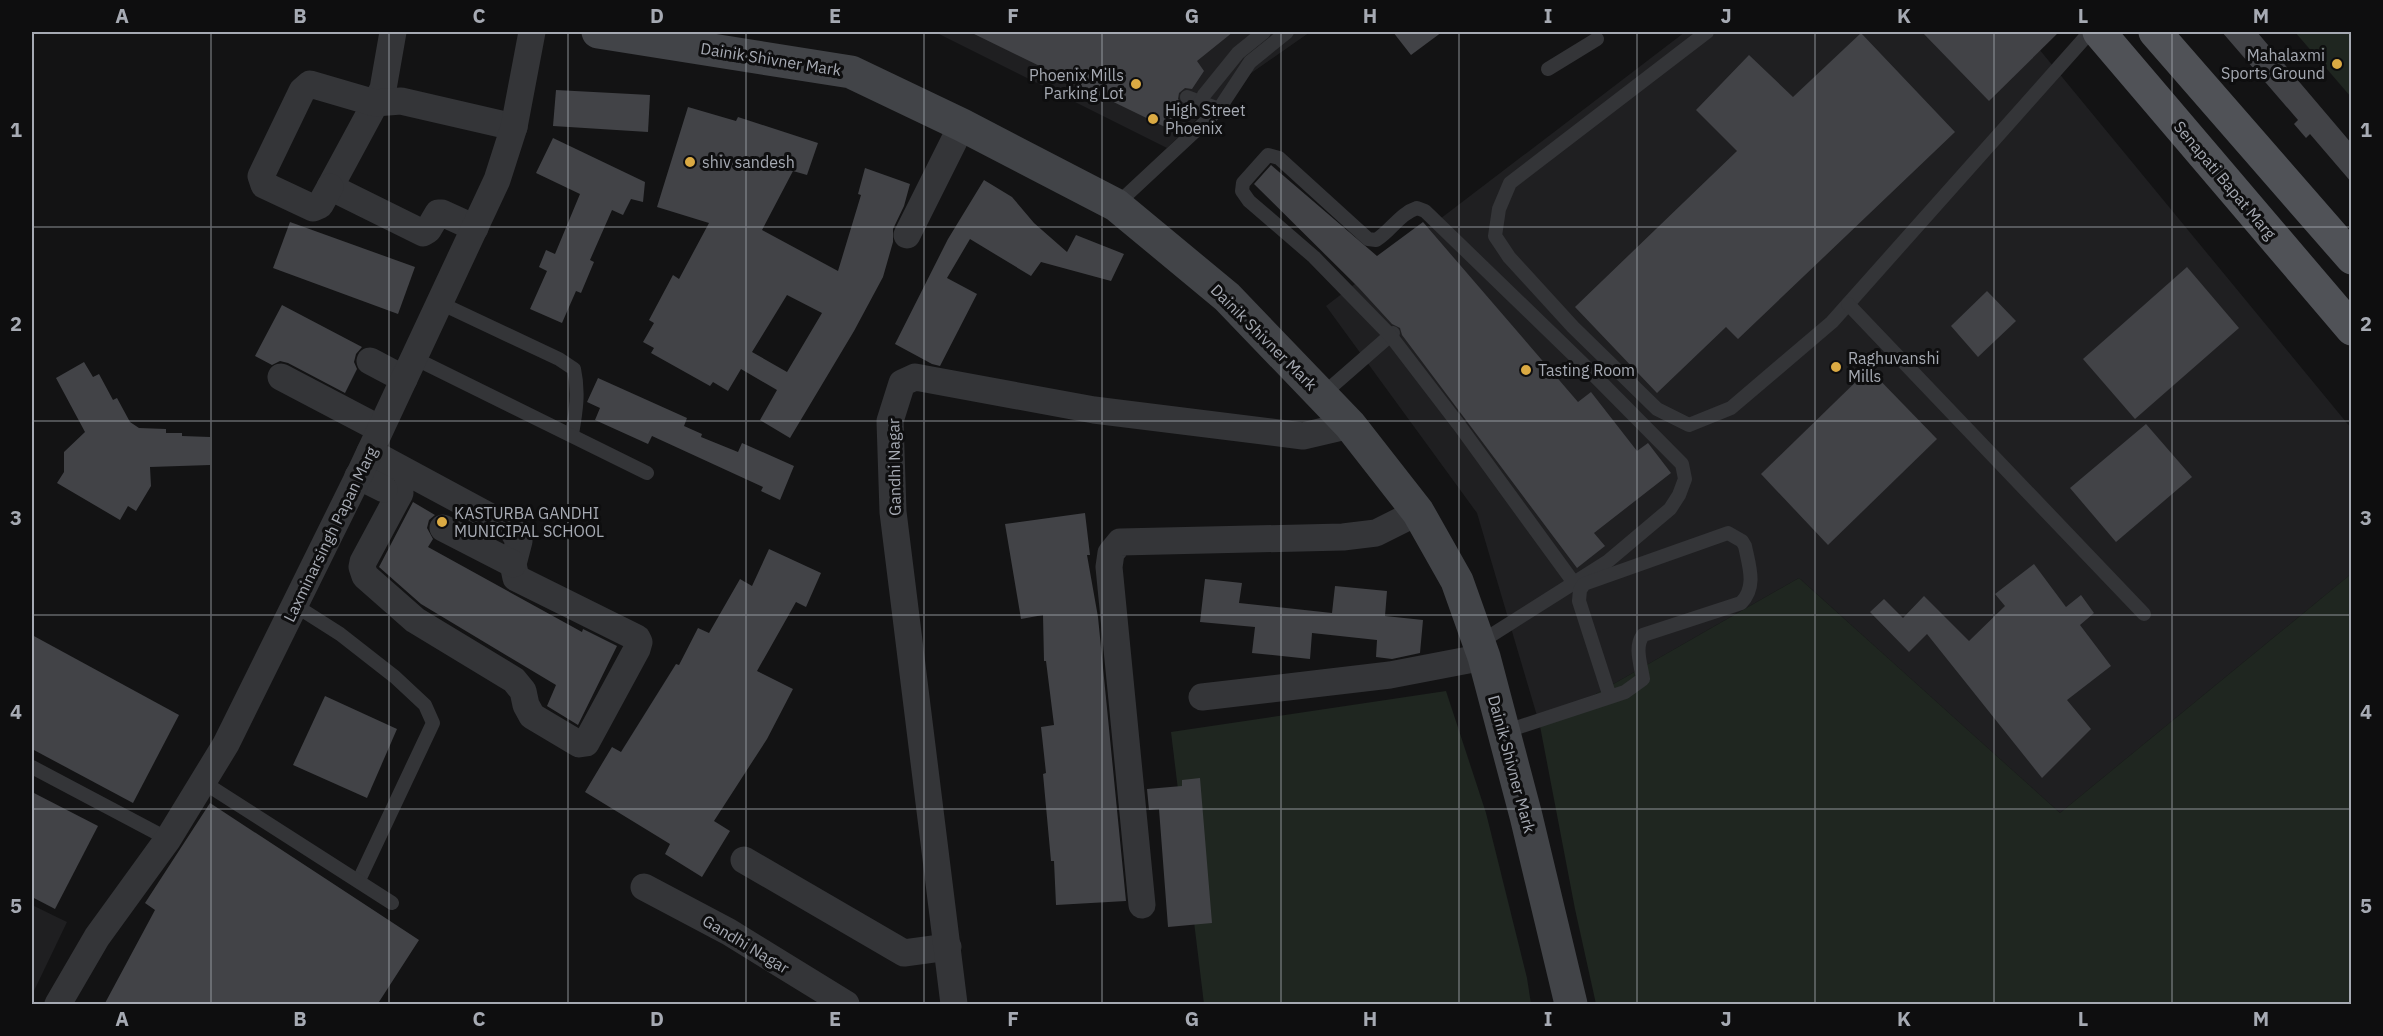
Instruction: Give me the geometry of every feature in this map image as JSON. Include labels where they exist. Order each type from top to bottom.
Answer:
[{"type":"main road","name":"Dainik Shivner Mark","points":[[598,32],[851,72],[962,125],[1116,205],[1227,297],[1350,425],[1418,512],[1457,581],[1481,650],[1504,732],[1571,1005]]},
{"type":"main road","name":"Senapati Bapat Marg","points":[[2099,32],[2352,329]]},
{"type":"main road","points":[[2155,32],[2352,258]]},
{"type":"street","points":[[393,32],[383,89],[375,103],[320,205],[313,208],[264,185],[261,177],[302,91],[310,84],[375,103],[401,101],[514,127]]},
{"type":"street","name":"Laxminarsingh Papan Marg","points":[[58,1005],[97,937],[168,839],[226,744],[296,606],[497,180],[514,127],[532,32]]},
{"type":"street","points":[[907,235],[962,125]]},
{"type":"street","points":[[330,187],[423,233],[428,230],[438,213],[475,228]]},
{"type":"street","points":[[370,362],[409,369]]},
{"type":"street","points":[[281,377],[375,441],[511,528],[519,541],[513,564],[516,578],[632,635],[639,642],[586,743],[583,745],[540,723],[532,716],[526,705],[523,691],[514,680],[415,620],[365,576],[363,562],[392,491],[358,476]]},
{"type":"street","name":"Gandhi Nagar","points":[[954,1005],[893,512],[890,421],[902,383],[915,377],[1094,410],[1303,436],[1350,425]]},
{"type":"street","points":[[1142,905],[1109,567],[1111,553],[1120,542],[1343,537],[1376,532],[1418,512]]},
{"type":"street","points":[[443,528],[513,564]]},
{"type":"street","points":[[329,536],[354,549]]},
{"type":"street","points":[[1202,697],[1390,675],[1481,650]]},
{"type":"street","points":[[744,860],[904,953],[948,947]]},
{"type":"street","name":"Gandhi Nagar","points":[[644,886],[729,932],[846,1005]]},
{"type":"lane","points":[[1200,103],[1238,53],[1264,32]]},
{"type":"lane","points":[[1116,205],[1219,109],[1250,62],[1287,32]]},
{"type":"lane","points":[[1548,69],[1594,35],[1610,32]]},
{"type":"lane","points":[[1707,32],[1510,183],[1499,208],[1495,236],[1509,257],[1573,327],[1657,409],[1689,424],[1731,408],[1832,322],[2090,32]]},
{"type":"lane","points":[[1187,97],[1219,109]]},
{"type":"lane","points":[[1481,650],[1607,562],[1670,509],[1685,479],[1682,464],[1582,363],[1470,265],[1438,223],[1425,212],[1417,208],[1405,212],[1376,240],[1368,238],[1279,158],[1268,155],[1243,183],[1242,191],[1249,201],[1314,257],[1392,334],[1574,583]]},
{"type":"lane","points":[[440,303],[559,359],[574,369],[578,384],[572,434]]},
{"type":"lane","points":[[1848,304],[2144,614]]},
{"type":"lane","points":[[1322,395],[1392,334]]},
{"type":"lane","points":[[409,369],[572,434],[647,473]]},
{"type":"lane","points":[[1504,732],[1610,697],[1625,692],[1643,679],[1639,646],[1639,640],[1643,634],[1741,603],[1752,585],[1742,540],[1728,533],[1584,584],[1580,590],[1579,602],[1610,697]]},
{"type":"lane","points":[[296,606],[340,634],[395,677],[425,705],[433,723],[359,880]]},
{"type":"lane","points":[[32,767],[168,839]]},
{"type":"lane","points":[[203,782],[392,903]]},
{"type":"shaded area","name":"High Street Phoenix","points":[[935,32],[1310,32],[1227,90],[1167,148]]},
{"type":"shaded area","name":"Raghuvanshi Mills","points":[[1685,32],[2025,32],[2351,428],[2351,574],[2060,813],[1799,578],[1540,726],[1477,513],[1326,306]]},
{"type":"shaded area","name":"Mahalaxmi Sports Ground","points":[[2295,32],[2351,32],[2351,97]]},
{"type":"shaded area","points":[[2351,574],[2351,1004],[1596,1004],[1575,909],[1540,726],[1799,578],[2060,813]]},
{"type":"shaded area","points":[[1446,691],[1486,813],[1527,978],[1531,1004],[1204,1004],[1171,732]]},
{"type":"shaded area","points":[[32,905],[67,922],[32,995]]},
{"type":"building","name":"Phoenix Mills Parking Lot","points":[[970,32],[1233,32],[1197,61],[1204,71],[1192,89],[1185,88],[1179,93],[1178,99],[1182,104],[1167,128]]},
{"type":"building","points":[[1393,32],[1442,32],[1411,55]]},
{"type":"building","points":[[1922,32],[2059,32],[1989,101]]},
{"type":"building","points":[[2222,32],[2257,32],[2352,144],[2352,183],[2310,134],[2306,138],[2294,124],[2298,120]]},
{"type":"building","points":[[1861,33],[1955,132],[1738,339],[1726,327],[1657,393],[1575,307],[1737,151],[1696,110],[1749,55],[1793,97]]},
{"type":"building","points":[[556,90],[650,95],[648,132],[553,126]]},
{"type":"building","points":[[688,107],[736,121],[738,117],[818,143],[807,175],[793,171],[762,230],[838,271],[861,195],[858,194],[865,168],[910,184],[904,206],[893,229],[893,242],[883,277],[854,331],[790,438],[760,420],[777,390],[741,369],[728,391],[713,382],[710,386],[651,353],[654,348],[643,342],[654,323],[649,320],[673,275],[679,279],[709,223],[657,207]],"holes":[[[787,295],[822,313],[787,372],[752,352]]]},
{"type":"building","points":[[553,138],[645,182],[643,202],[631,199],[623,215],[612,210],[590,260],[594,262],[581,293],[576,291],[562,323],[530,309],[547,271],[539,267],[546,250],[555,254],[580,194],[536,173]]},
{"type":"building","points":[[1271,165],[1377,256],[1423,222],[1578,402],[1591,392],[1637,451],[1648,443],[1671,473],[1594,533],[1605,546],[1577,568],[1402,335],[1400,328],[1392,324],[1254,184]]},
{"type":"building","points":[[984,180],[1012,197],[1034,223],[1067,252],[1076,235],[1124,254],[1111,281],[1041,262],[1031,276],[970,239],[947,278],[977,294],[940,366],[932,364],[895,344],[948,239]]},
{"type":"building","points":[[290,222],[415,267],[398,314],[273,268]]},
{"type":"building","points":[[2187,267],[2239,328],[2135,419],[2083,359]]},
{"type":"building","points":[[1987,291],[2016,321],[1978,357],[1951,326]]},
{"type":"building","points":[[282,305],[362,347],[356,354],[354,362],[357,369],[345,393],[288,363],[280,361],[272,365],[255,356]]},
{"type":"building","points":[[84,362],[93,377],[99,374],[113,400],[117,398],[130,422],[139,428],[166,429],[166,433],[182,433],[182,436],[210,437],[210,465],[150,467],[151,486],[136,511],[128,506],[120,520],[57,483],[64,472],[64,452],[85,432],[56,378]]},
{"type":"building","points":[[1869,369],[1937,439],[1828,545],[1761,474]]},
{"type":"building","points":[[598,378],[687,418],[684,426],[702,434],[701,437],[738,452],[742,443],[794,466],[780,500],[761,491],[763,487],[652,436],[648,444],[595,420],[600,408],[587,402]]},
{"type":"building","points":[[2146,424],[2192,477],[2116,542],[2070,488]]},
{"type":"building","points":[[413,502],[435,515],[429,520],[427,528],[433,539],[428,547],[582,632],[583,629],[617,646],[578,725],[547,706],[556,685],[421,604],[379,567]]},
{"type":"building","points":[[1085,513],[1090,555],[1087,555],[1098,617],[1126,901],[1056,905],[1054,861],[1051,861],[1043,774],[1046,773],[1041,727],[1054,725],[1046,661],[1044,661],[1043,615],[1021,619],[1005,524]]},
{"type":"building","points":[[769,549],[821,573],[806,607],[796,602],[757,671],[793,689],[767,739],[714,821],[730,831],[702,877],[665,854],[670,844],[585,792],[612,747],[621,752],[676,664],[679,665],[698,628],[709,633],[740,579],[752,586]]},
{"type":"building","points":[[2034,564],[2066,607],[2081,595],[2094,613],[2080,625],[2111,666],[2067,700],[2091,729],[2042,778],[1927,634],[1909,652],[1870,612],[1884,599],[1903,618],[1924,596],[1969,641],[2005,606],[1995,594]]},
{"type":"building","points":[[1205,579],[1242,583],[1239,603],[1332,613],[1335,586],[1387,591],[1385,616],[1423,620],[1420,653],[1392,659],[1376,657],[1377,640],[1312,633],[1310,659],[1252,653],[1255,627],[1200,622]]},
{"type":"building","points":[[32,635],[179,715],[133,803],[32,749]]},
{"type":"building","points":[[325,696],[397,729],[367,798],[293,765]]},
{"type":"building","points":[[1200,778],[1212,923],[1168,927],[1159,809],[1149,810],[1147,789],[1182,786],[1182,780]]},
{"type":"building","points":[[32,792],[98,826],[55,909],[32,897]]},
{"type":"building","points":[[210,803],[419,940],[377,1005],[104,1005],[155,910],[145,903]]},
{"type":"place","name":"Mahalaxmi Sports Ground","points":[[2337,64]]},
{"type":"place","name":"Phoenix Mills Parking Lot","points":[[1136,84]]},
{"type":"place","name":"High Street Phoenix","points":[[1153,119]]},
{"type":"place","name":"shiv sandesh","points":[[690,162]]},
{"type":"place","name":"Raghuvanshi Mills","points":[[1836,367]]},
{"type":"place","name":"Tasting Room","points":[[1526,370]]},
{"type":"place","name":"KASTURBA GANDHI MUNICIPAL SCHOOL","points":[[442,522]]}]
